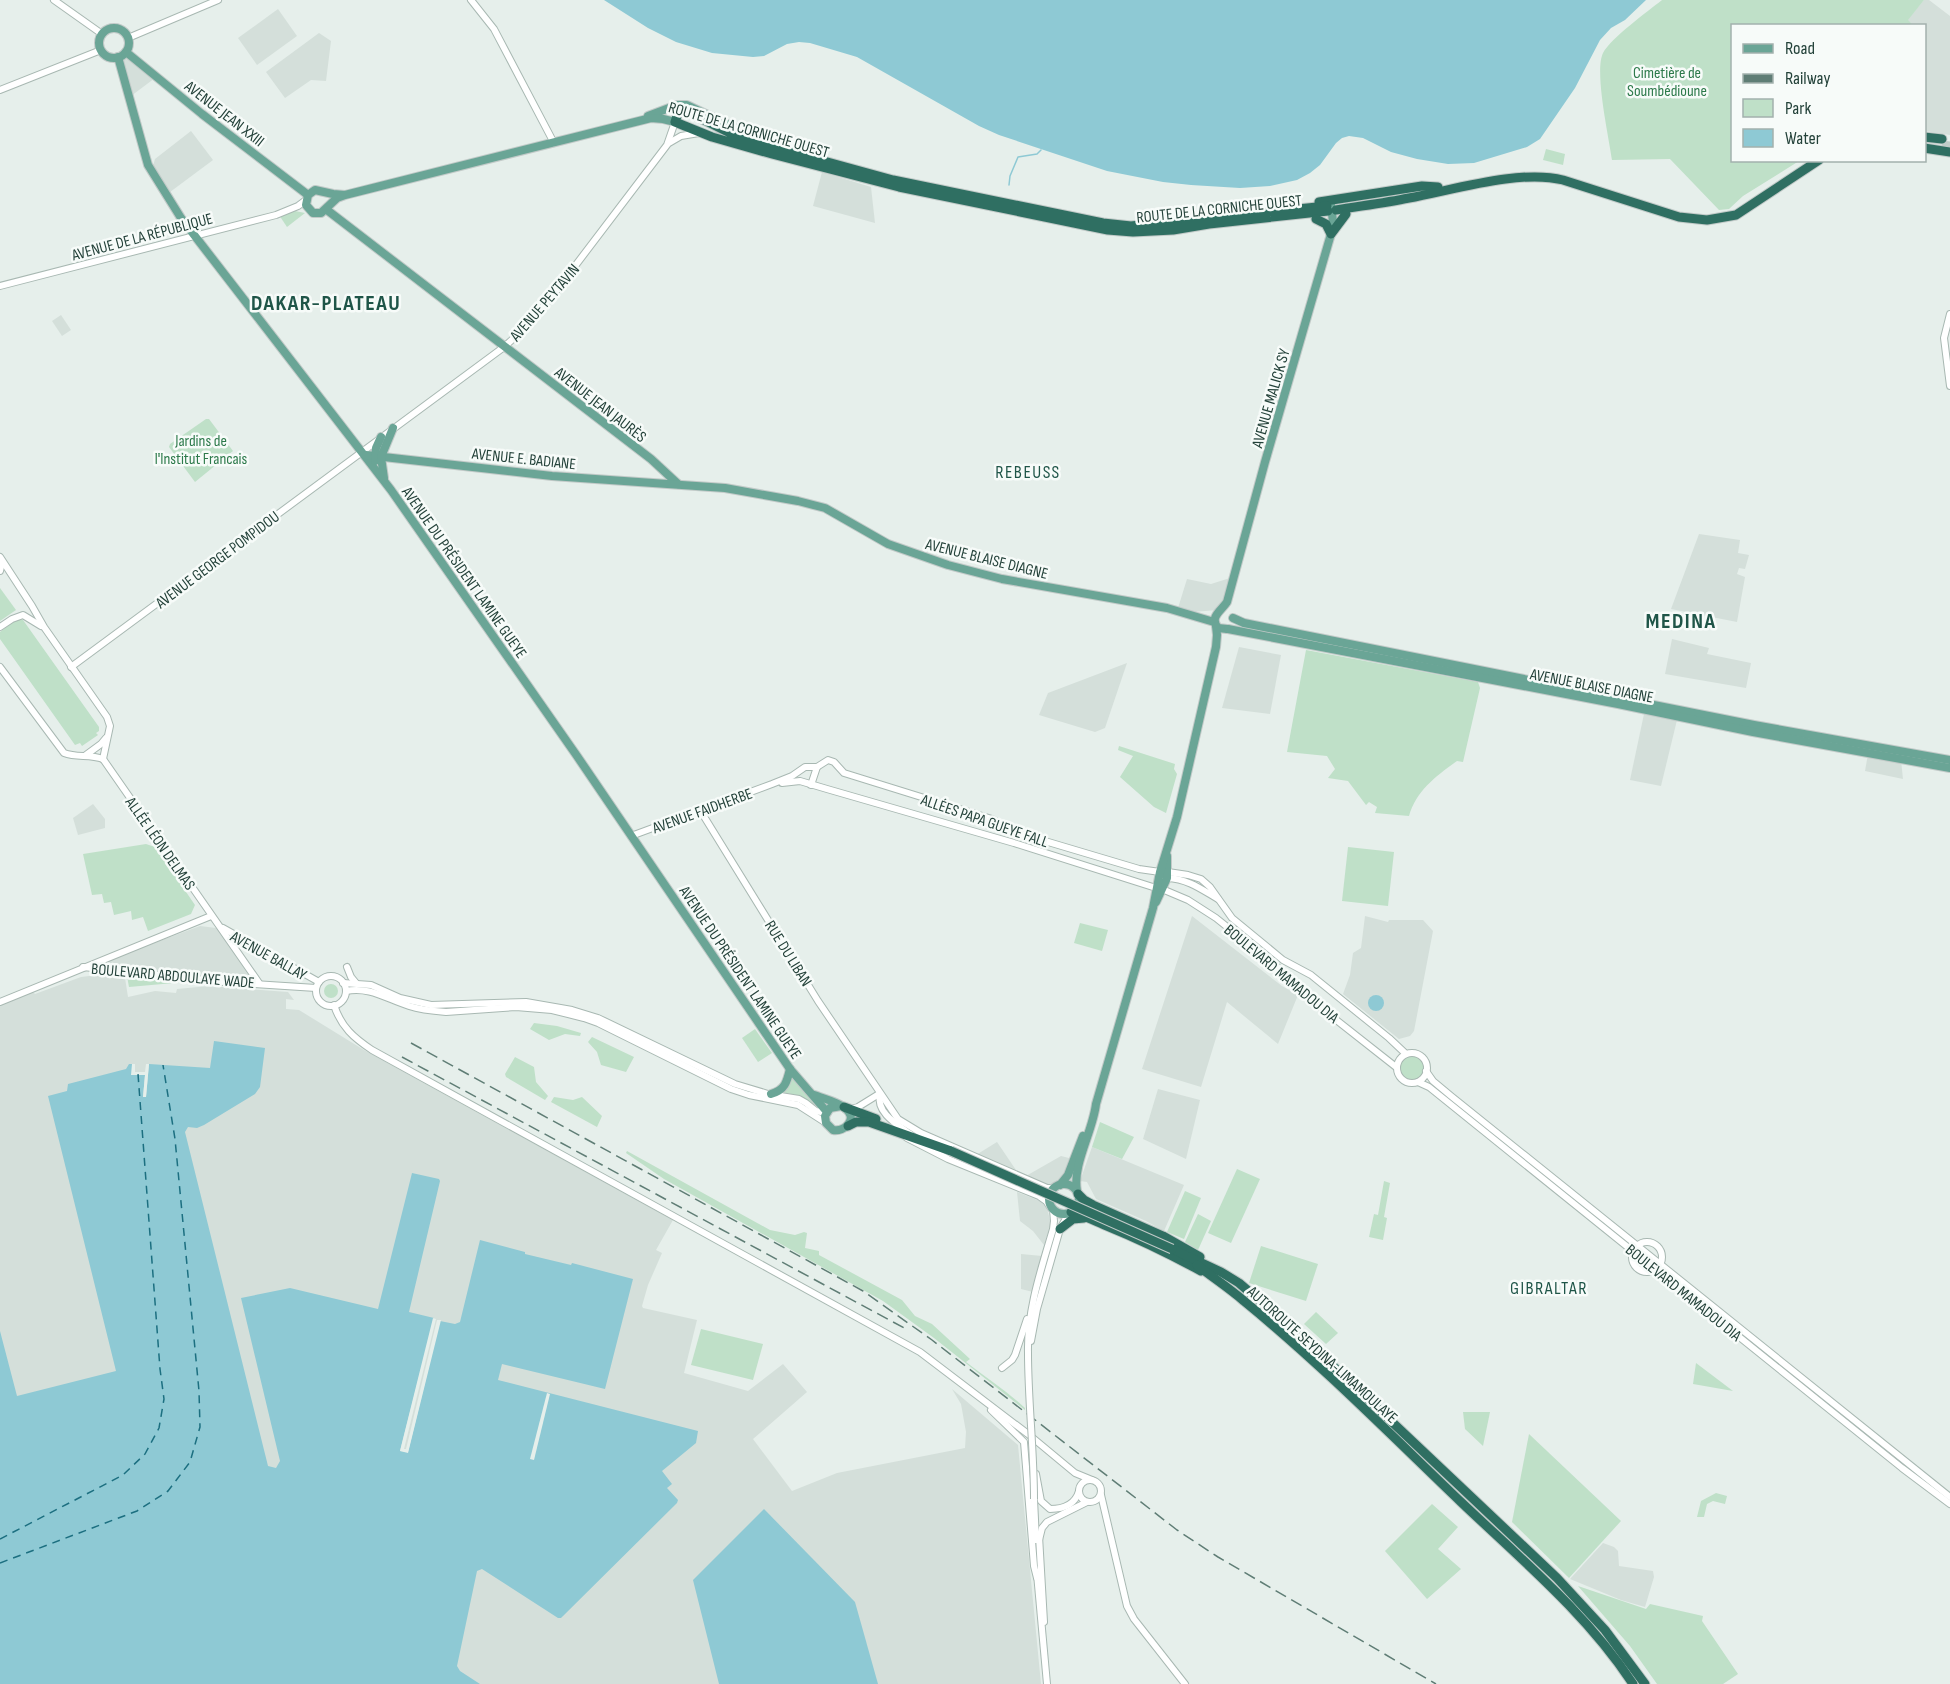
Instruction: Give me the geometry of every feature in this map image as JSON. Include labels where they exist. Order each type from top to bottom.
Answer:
[{"type":"highway","points":[[675,122],[679,112],[686,111],[759,145],[791,152]]},
{"type":"highway","name":"ROUTE DE LA CORNICHE OUEST","points":[[675,122],[772,154],[899,187],[1108,230],[1173,230],[1332,208],[1518,178],[1550,177],[1679,217],[1707,220],[1736,215],[1816,162]]},
{"type":"highway","points":[[1926,138],[1942,142],[1926,142]]},
{"type":"highway","points":[[1926,148],[1950,152]]},
{"type":"highway","name":"ROUTE DE LA CORNICHE OUEST","points":[[791,152],[893,180],[1103,223],[1131,225],[1178,222],[1332,208]]},
{"type":"highway","points":[[1209,224],[1245,226],[1316,219],[1332,208],[1422,186],[1438,187],[1510,174],[1546,172],[1682,212],[1710,216],[1734,210],[1806,162]]},
{"type":"highway","points":[[1332,208],[1346,214],[1442,196],[1465,187]]},
{"type":"highway","points":[[1316,219],[1326,224],[1331,234],[1346,214]]},
{"type":"highway","points":[[845,1107],[879,1120],[896,1131]]},
{"type":"highway","points":[[848,1126],[864,1121],[896,1131]]},
{"type":"highway","name":"AUTOROUTE SEYDINA-LIMAMOULAYE","points":[[896,1131],[951,1151],[1176,1251],[1265,1304],[1550,1572],[1605,1630],[1645,1684]]},
{"type":"highway","points":[[1077,1193],[1093,1205],[1180,1245],[1218,1276]]},
{"type":"highway","points":[[1070,1213],[1101,1223],[1218,1276]]},
{"type":"highway","points":[[1060,1229],[1077,1218],[1101,1223]]},
{"type":"highway","name":"AUTOROUTE SEYDINA-LIMAMOULAYE","points":[[1218,1276],[1317,1365],[1564,1600],[1610,1651],[1633,1684]]},
{"type":"main road","points":[[113,27],[122,30],[129,38],[126,52],[118,57],[110,57],[101,50],[99,42],[102,34],[113,27]]},
{"type":"main road","name":"AVENUE JEAN XXIII","points":[[126,52],[307,197]]},
{"type":"main road","name":"AVENUE DU PRÉSIDENT LAMINE GUEYE","points":[[118,57],[148,165],[181,218],[371,455],[376,468],[790,1069],[826,1112]]},
{"type":"main road","name":"ROUTE DE LA CORNICHE OUEST","points":[[626,124],[677,105],[687,105],[791,152]]},
{"type":"main road","name":"ROUTE DE LA CORNICHE OUEST","points":[[626,124],[656,118],[675,122]]},
{"type":"main road","points":[[345,195],[326,193],[318,189],[307,197],[310,210],[317,214],[328,208],[337,198],[345,195],[626,124]]},
{"type":"main road","points":[[326,193],[330,200],[328,208]]},
{"type":"main road","name":"AVENUE JEAN JAURÈS","points":[[328,208],[651,459],[679,485]]},
{"type":"main road","name":"AVENUE MALICK SY","points":[[1216,619],[1227,602],[1331,234],[1332,208]]},
{"type":"main road","points":[[371,455],[393,428]]},
{"type":"main road","points":[[371,455],[381,437]]},
{"type":"main road","points":[[371,455],[385,481]]},
{"type":"main road","name":"AVENUE E. BADIANE","points":[[371,455],[552,476],[634,480],[679,485]]},
{"type":"main road","name":"AVENUE BLAISE DIAGNE","points":[[679,485],[724,488],[814,504],[839,515],[888,544],[948,565],[1002,579],[1167,608],[1216,619]]},
{"type":"main road","points":[[1216,647],[1232,624],[1227,602]]},
{"type":"main road","points":[[1216,619],[1226,611],[1232,616]]},
{"type":"main road","name":"AVENUE BLAISE DIAGNE","points":[[1232,616],[1244,623],[1442,664],[1759,726],[1950,760]]},
{"type":"main road","points":[[1216,619],[1221,630],[1228,629]]},
{"type":"main road","points":[[1096,1104],[1094,1120],[1075,1180],[1078,1205],[1070,1213],[1060,1214],[1052,1209],[1049,1198],[1068,1175],[1096,1104],[1165,874],[1167,852],[1216,647],[1216,619]]},
{"type":"main road","name":"AVENUE BLAISE DIAGNE","points":[[1228,629],[1753,732],[1950,768]]},
{"type":"main road","points":[[771,1094],[779,1092],[785,1086],[790,1069]]},
{"type":"main road","name":"AVENUE DU PRÉSIDENT LAMINE GUEYE","points":[[813,1094],[845,1107]]},
{"type":"main road","points":[[833,1107],[845,1107],[850,1116],[848,1126],[844,1130],[836,1131],[829,1128],[826,1123],[826,1112],[833,1107]]},
{"type":"main road","points":[[1057,1186],[1068,1185],[1077,1193]]},
{"type":"street","points":[[54,0],[102,34]]},
{"type":"street","points":[[129,38],[218,0]]},
{"type":"street","points":[[471,0],[494,29],[554,143]]},
{"type":"street","points":[[0,90],[101,50]]},
{"type":"street","points":[[667,145],[675,122]]},
{"type":"street","points":[[667,145],[681,136],[705,133]]},
{"type":"street","name":"AVENUE PEYTAVIN","points":[[371,455],[381,437],[504,347],[524,329],[554,295],[667,145]]},
{"type":"street","name":"AVENUE DE LA RÉPUBLIQUE","points":[[0,286],[276,215],[298,206],[307,197]]},
{"type":"street","name":"AVENUE DE LA RÉPUBLIQUE","points":[[289,210],[298,208],[310,210]]},
{"type":"street","points":[[1950,314],[1944,338],[1950,386]]},
{"type":"street","name":"AVENUE GEORGE POMPIDOU","points":[[71,667],[371,455]]},
{"type":"street","points":[[0,571],[1,559]]},
{"type":"street","points":[[0,667],[64,753],[103,759],[110,726],[107,717],[44,627],[1,559]]},
{"type":"street","points":[[0,627],[12,618],[23,615],[44,627]]},
{"type":"street","points":[[86,755],[101,744],[108,735]]},
{"type":"street","name":"ALLÉE LÉON DELMAS","points":[[103,759],[259,983]]},
{"type":"street","name":"ALLÉES PAPA GUEYE FALL","points":[[817,767],[828,760],[832,761],[844,773],[992,819],[1018,832],[1139,870],[1165,874]]},
{"type":"street","name":"AVENUE FAIDHERBE","points":[[631,836],[772,784],[805,767],[817,767]]},
{"type":"street","points":[[812,785],[817,767]]},
{"type":"street","points":[[797,773],[800,781]]},
{"type":"street","name":"AVENUE FAIDHERBE","points":[[772,784],[800,781]]},
{"type":"street","name":"ALLÉES PAPA GUEYE FALL","points":[[800,781],[1014,843],[1159,889]]},
{"type":"street","name":"RUE DU LIBAN","points":[[700,810],[818,1001],[880,1094]]},
{"type":"street","name":"BOULEVARD MAMADOU DIA","points":[[1165,874],[1195,884],[1218,899],[1232,918],[1283,960],[1311,975],[1406,1054]]},
{"type":"street","name":"BOULEVARD MAMADOU DIA","points":[[1159,889],[1188,900],[1216,918],[1281,970],[1302,993],[1396,1067]]},
{"type":"street","points":[[82,967],[211,916]]},
{"type":"street","name":"AVENUE BALLAY","points":[[220,927],[318,985]]},
{"type":"street","name":"BOULEVARD ABDOULAYE WADE","points":[[0,1002],[82,967],[216,981],[318,985]]},
{"type":"street","points":[[347,967],[356,983]]},
{"type":"street","points":[[325,977],[338,978],[343,983],[346,991],[341,1002],[327,1005],[321,1002],[317,995],[318,985],[325,977]]},
{"type":"street","points":[[343,983],[371,986],[400,998],[431,1005],[526,1002],[572,1010],[598,1018],[744,1088],[803,1101],[816,1111],[826,1112]]},
{"type":"street","points":[[346,991],[355,989],[370,991],[406,1005],[437,1012],[524,1007],[552,1010],[584,1018],[731,1089],[798,1105],[826,1123]]},
{"type":"street","points":[[334,1005],[337,1016],[347,1031],[372,1050],[920,1352],[1028,1434],[1075,1473],[1100,1486],[1113,1552],[1127,1606],[1134,1619],[1185,1684]]},
{"type":"street","points":[[1413,1053],[1422,1057],[1426,1062],[1426,1072],[1418,1082],[1410,1083],[1398,1076],[1396,1067],[1406,1054],[1413,1053]]},
{"type":"street","name":"BOULEVARD MAMADOU DIA","points":[[1426,1072],[1433,1081],[1635,1248],[1902,1468],[1950,1504]]},
{"type":"street","name":"BOULEVARD MAMADOU DIA","points":[[1418,1082],[1429,1087],[1635,1248]]},
{"type":"street","points":[[845,1107],[863,1105],[880,1094]]},
{"type":"street","points":[[880,1094],[879,1103],[884,1112],[898,1125],[918,1138]]},
{"type":"street","points":[[880,1094],[898,1119],[910,1128],[1047,1188],[1057,1186]]},
{"type":"street","points":[[896,1131],[914,1143],[1039,1196],[1052,1209],[1053,1229],[1034,1298],[1015,1355],[1002,1368]]},
{"type":"street","points":[[1030,1334],[1060,1229],[1070,1213]]},
{"type":"street","points":[[1645,1242],[1656,1245],[1661,1254],[1657,1266],[1645,1271],[1636,1268],[1632,1260],[1635,1248],[1645,1242]]},
{"type":"street","name":"BOULEVARD MAMADOU DIA","points":[[1657,1266],[1950,1497]]},
{"type":"street","points":[[1034,1298],[1028,1353],[1028,1388],[1037,1497],[1037,1578],[1047,1684]]},
{"type":"street","points":[[977,1396],[1024,1442]]},
{"type":"street","points":[[1028,1434],[1024,1442],[1034,1566],[1037,1578]]},
{"type":"street","points":[[1075,1473],[1080,1497],[1106,1512]]},
{"type":"street","points":[[1037,1497],[1050,1509],[1060,1508],[1071,1504],[1085,1481],[1092,1480]]},
{"type":"street","points":[[1039,1540],[1042,1528],[1048,1521],[1089,1502],[1097,1501],[1101,1495]]},
{"type":"street","points":[[1048,1521],[1050,1509]]},
{"type":"street","points":[[1036,1518],[1048,1521]]},
{"type":"street","points":[[1036,1518],[1044,1609],[1044,1638]]},
{"type":"shaded area","points":[[1924,0],[1929,0],[1950,16],[1950,135],[1926,131],[1926,24],[1912,24],[1907,20]]},
{"type":"shaded area","points":[[278,9],[297,36],[257,65],[238,38]]},
{"type":"shaded area","points":[[319,33],[331,41],[326,81],[311,80],[285,98],[266,72]]},
{"type":"shaded area","points":[[127,55],[155,78],[131,96],[121,59]]},
{"type":"shaded area","points":[[191,131],[213,160],[170,192],[153,166],[155,159]]},
{"type":"shaded area","points":[[822,172],[871,187],[875,223],[813,206]]},
{"type":"shaded area","points":[[61,315],[71,330],[62,336],[52,321]]},
{"type":"shaded area","points":[[1699,534],[1740,540],[1738,553],[1749,555],[1745,569],[1739,568],[1737,574],[1745,577],[1737,622],[1671,609]]},
{"type":"shaded area","points":[[1230,578],[1223,604],[1218,610],[1192,612],[1178,608],[1187,579],[1211,584]]},
{"type":"shaded area","points":[[1672,639],[1709,648],[1707,654],[1751,663],[1746,688],[1665,674]]},
{"type":"shaded area","points":[[1239,647],[1281,655],[1270,714],[1222,708]]},
{"type":"shaded area","points":[[1127,663],[1105,728],[1095,732],[1039,715],[1048,693]]},
{"type":"shaded area","points":[[1644,714],[1677,720],[1661,786],[1630,780]]},
{"type":"shaded area","points":[[1868,754],[1901,760],[1903,779],[1865,771]]},
{"type":"shaded area","points":[[93,804],[105,819],[105,828],[78,835],[73,818]]},
{"type":"shaded area","points":[[1192,916],[1282,986],[1298,995],[1278,1044],[1227,1002],[1201,1087],[1142,1069]]},
{"type":"shaded area","points":[[1365,916],[1388,922],[1389,920],[1423,920],[1433,931],[1414,1031],[1410,1036],[1399,1039],[1343,994],[1350,975],[1353,953],[1361,948]]},
{"type":"shaded area","points":[[200,926],[216,928],[220,931],[253,980],[92,966]]},
{"type":"shaded area","points":[[98,975],[125,978],[128,997],[155,991],[176,993],[177,989],[209,986],[288,992],[294,1000],[286,999],[286,1009],[299,1010],[364,1050],[673,1220],[656,1250],[662,1253],[648,1285],[642,1306],[697,1320],[684,1373],[748,1391],[783,1364],[807,1392],[753,1439],[792,1491],[837,1473],[965,1448],[966,1432],[961,1404],[952,1389],[1018,1445],[1041,1684],[0,1684],[0,1006],[33,992],[35,994],[81,977]]},
{"type":"shaded area","points":[[1158,1089],[1200,1100],[1186,1159],[1143,1139]]},
{"type":"shaded area","points":[[997,1142],[1018,1173],[976,1155]]},
{"type":"shaded area","points":[[1092,1147],[1184,1185],[1164,1231],[1096,1199],[1087,1182],[1080,1181]]},
{"type":"shaded area","points":[[1061,1156],[1073,1159],[1064,1177],[1054,1185],[1048,1185],[1026,1176]]},
{"type":"shaded area","points":[[1017,1192],[1040,1201],[1047,1208],[1051,1224],[1044,1245],[1033,1231],[1020,1221]]},
{"type":"shaded area","points":[[1021,1254],[1042,1256],[1033,1292],[1021,1289]]},
{"type":"shaded area","points":[[1603,1543],[1618,1551],[1619,1566],[1653,1571],[1654,1577],[1645,1607],[1621,1600],[1570,1579]]},
{"type":"green space","name":"Cimetière de Soumbédioune","points":[[1662,0],[1924,0],[1908,20],[1912,24],[1731,24],[1731,162],[1797,162],[1743,196],[1729,209],[1719,210],[1670,159],[1612,160],[1600,74],[1603,53],[1621,33]]},
{"type":"green space","points":[[1546,149],[1565,154],[1563,165],[1543,160]]},
{"type":"green space","points":[[295,211],[305,213],[287,227],[279,215]]},
{"type":"green space","name":"Jardins de l'Institut Francais","points":[[209,419],[233,451],[195,482],[169,447]]},
{"type":"green space","points":[[0,588],[16,610],[0,621]]},
{"type":"green space","points":[[17,619],[23,620],[99,727],[96,733],[98,735],[82,746],[80,743],[75,745],[0,639],[0,632]]},
{"type":"green space","points":[[1306,650],[1478,682],[1480,688],[1463,762],[1457,761],[1428,785],[1416,799],[1409,816],[1375,813],[1377,807],[1369,802],[1366,805],[1348,781],[1328,778],[1335,769],[1327,756],[1287,752]]},
{"type":"green space","points":[[1119,746],[1175,764],[1174,769],[1177,774],[1166,813],[1154,807],[1120,777],[1133,756],[1118,750]]},
{"type":"green space","points":[[146,844],[155,847],[195,905],[191,914],[148,931],[143,917],[132,920],[131,911],[114,915],[111,902],[104,903],[102,894],[92,895],[83,854]]},
{"type":"green space","points":[[1348,847],[1394,852],[1388,906],[1342,901]]},
{"type":"green space","points":[[1080,923],[1108,930],[1102,951],[1074,943]]},
{"type":"green space","points":[[127,976],[184,980],[185,982],[129,987]]},
{"type":"green space","points":[[331,984],[336,986],[338,991],[336,996],[331,998],[326,996],[324,991],[326,986]]},
{"type":"green space","points":[[534,1023],[557,1026],[581,1033],[580,1036],[565,1034],[549,1040],[530,1029]]},
{"type":"green space","points":[[755,1029],[772,1053],[758,1062],[742,1038]]},
{"type":"green space","points":[[592,1037],[634,1057],[626,1072],[601,1065],[597,1052],[588,1042]]},
{"type":"green space","points":[[1412,1054],[1422,1058],[1426,1068],[1422,1078],[1412,1082],[1402,1078],[1398,1068],[1402,1058]]},
{"type":"green space","points":[[515,1057],[534,1067],[536,1082],[548,1096],[545,1100],[506,1077],[505,1074]]},
{"type":"green space","points":[[791,1077],[822,1109],[801,1096],[781,1092],[788,1088]]},
{"type":"green space","points":[[554,1097],[573,1100],[582,1097],[602,1116],[597,1127],[551,1102]]},
{"type":"green space","points":[[1100,1122],[1134,1137],[1122,1159],[1092,1147]]},
{"type":"green space","points":[[627,1151],[770,1230],[795,1235],[807,1233],[805,1248],[819,1251],[819,1255],[902,1300],[915,1316],[932,1324],[970,1359],[966,1362],[1011,1396],[1025,1410],[883,1301],[664,1179],[626,1153]]},
{"type":"green space","points":[[1237,1169],[1260,1179],[1231,1243],[1208,1233]]},
{"type":"green space","points":[[1384,1181],[1390,1183],[1384,1217],[1387,1218],[1383,1240],[1369,1237],[1374,1214],[1378,1215]]},
{"type":"green space","points":[[1185,1191],[1201,1198],[1184,1239],[1167,1232]]},
{"type":"green space","points":[[1198,1214],[1211,1221],[1198,1250],[1185,1242]]},
{"type":"green space","points":[[1261,1246],[1318,1264],[1306,1301],[1249,1283]]},
{"type":"green space","points":[[1316,1312],[1338,1333],[1326,1344],[1304,1324]]},
{"type":"green space","points":[[701,1329],[763,1344],[753,1380],[691,1365]]},
{"type":"green space","points":[[1696,1363],[1733,1391],[1693,1384]]},
{"type":"green space","points":[[1463,1412],[1490,1412],[1483,1446],[1465,1429]]},
{"type":"green space","points":[[1529,1434],[1621,1521],[1569,1578],[1512,1522]]},
{"type":"green space","points":[[1716,1493],[1727,1496],[1725,1504],[1713,1501],[1707,1504],[1704,1517],[1697,1517],[1701,1501]]},
{"type":"green space","points":[[1432,1504],[1458,1527],[1438,1549],[1461,1569],[1427,1599],[1385,1551]]},
{"type":"green space","points":[[1578,1586],[1646,1609],[1650,1604],[1703,1616],[1702,1621],[1738,1674],[1723,1684],[1657,1684],[1630,1646]]},
{"type":"water","points":[[604,0],[1646,0],[1625,20],[1611,28],[1600,40],[1575,88],[1540,139],[1527,147],[1474,163],[1448,164],[1391,152],[1363,138],[1349,136],[1336,143],[1320,165],[1297,180],[1270,186],[1240,188],[1163,182],[1107,171],[999,135],[979,126],[857,57],[799,42],[787,44],[764,56],[712,53],[676,42],[648,28]]},
{"type":"water","points":[[1376,995],[1384,1003],[1376,1011],[1368,1003]]},
{"type":"water","points":[[214,1041],[265,1048],[260,1087],[255,1094],[204,1125],[197,1128],[188,1127],[185,1132],[268,1466],[276,1468],[280,1461],[241,1298],[290,1288],[378,1309],[412,1173],[440,1181],[409,1312],[434,1318],[400,1451],[408,1452],[440,1321],[455,1324],[460,1322],[480,1240],[525,1252],[525,1254],[571,1265],[572,1263],[633,1279],[605,1389],[502,1364],[498,1380],[698,1431],[696,1443],[662,1471],[672,1484],[667,1488],[678,1500],[677,1503],[561,1618],[482,1569],[477,1571],[457,1666],[460,1671],[480,1684],[0,1684],[0,1331],[17,1396],[116,1371],[48,1096],[67,1091],[68,1084],[126,1069],[129,1064],[132,1064],[132,1075],[145,1075],[143,1097],[146,1097],[149,1064],[210,1068]]},
{"type":"water","points":[[764,1509],[855,1602],[878,1684],[719,1684],[693,1580]]},
{"type":"pier","points":[[132,1064],[135,1064],[135,1072],[145,1072],[146,1064],[149,1064],[146,1097],[143,1097],[145,1075],[131,1075]]},
{"type":"pier","points":[[433,1318],[436,1319],[404,1449],[406,1449],[437,1320],[441,1320],[408,1453],[400,1451]]},
{"type":"pier","points":[[547,1393],[550,1394],[534,1460],[530,1459]]},
{"type":"waterway","points":[[1009,185],[1010,176],[1018,157],[1037,154],[1041,150]]},
{"type":"ferry route","points":[[0,1563],[137,1511],[168,1491],[190,1462],[200,1427],[199,1391],[175,1139],[163,1065]]},
{"type":"ferry route","points":[[0,1539],[123,1475],[145,1454],[159,1428],[164,1399],[138,1074]]},
{"type":"tunnel","points":[[1942,145],[1950,146]]},
{"type":"railway","points":[[411,1043],[863,1291],[932,1340],[1177,1530],[1218,1557],[1436,1684]]},
{"type":"railway","points":[[402,1057],[906,1329]]},
{"type":"district","name":"DAKAR-PLATEAU","points":[[326,302]]},
{"type":"district","name":"REBEUSS","points":[[1028,472]]},
{"type":"district","name":"MEDINA","points":[[1681,620]]},
{"type":"district","name":"GIBRALTAR","points":[[1549,1288]]}]
